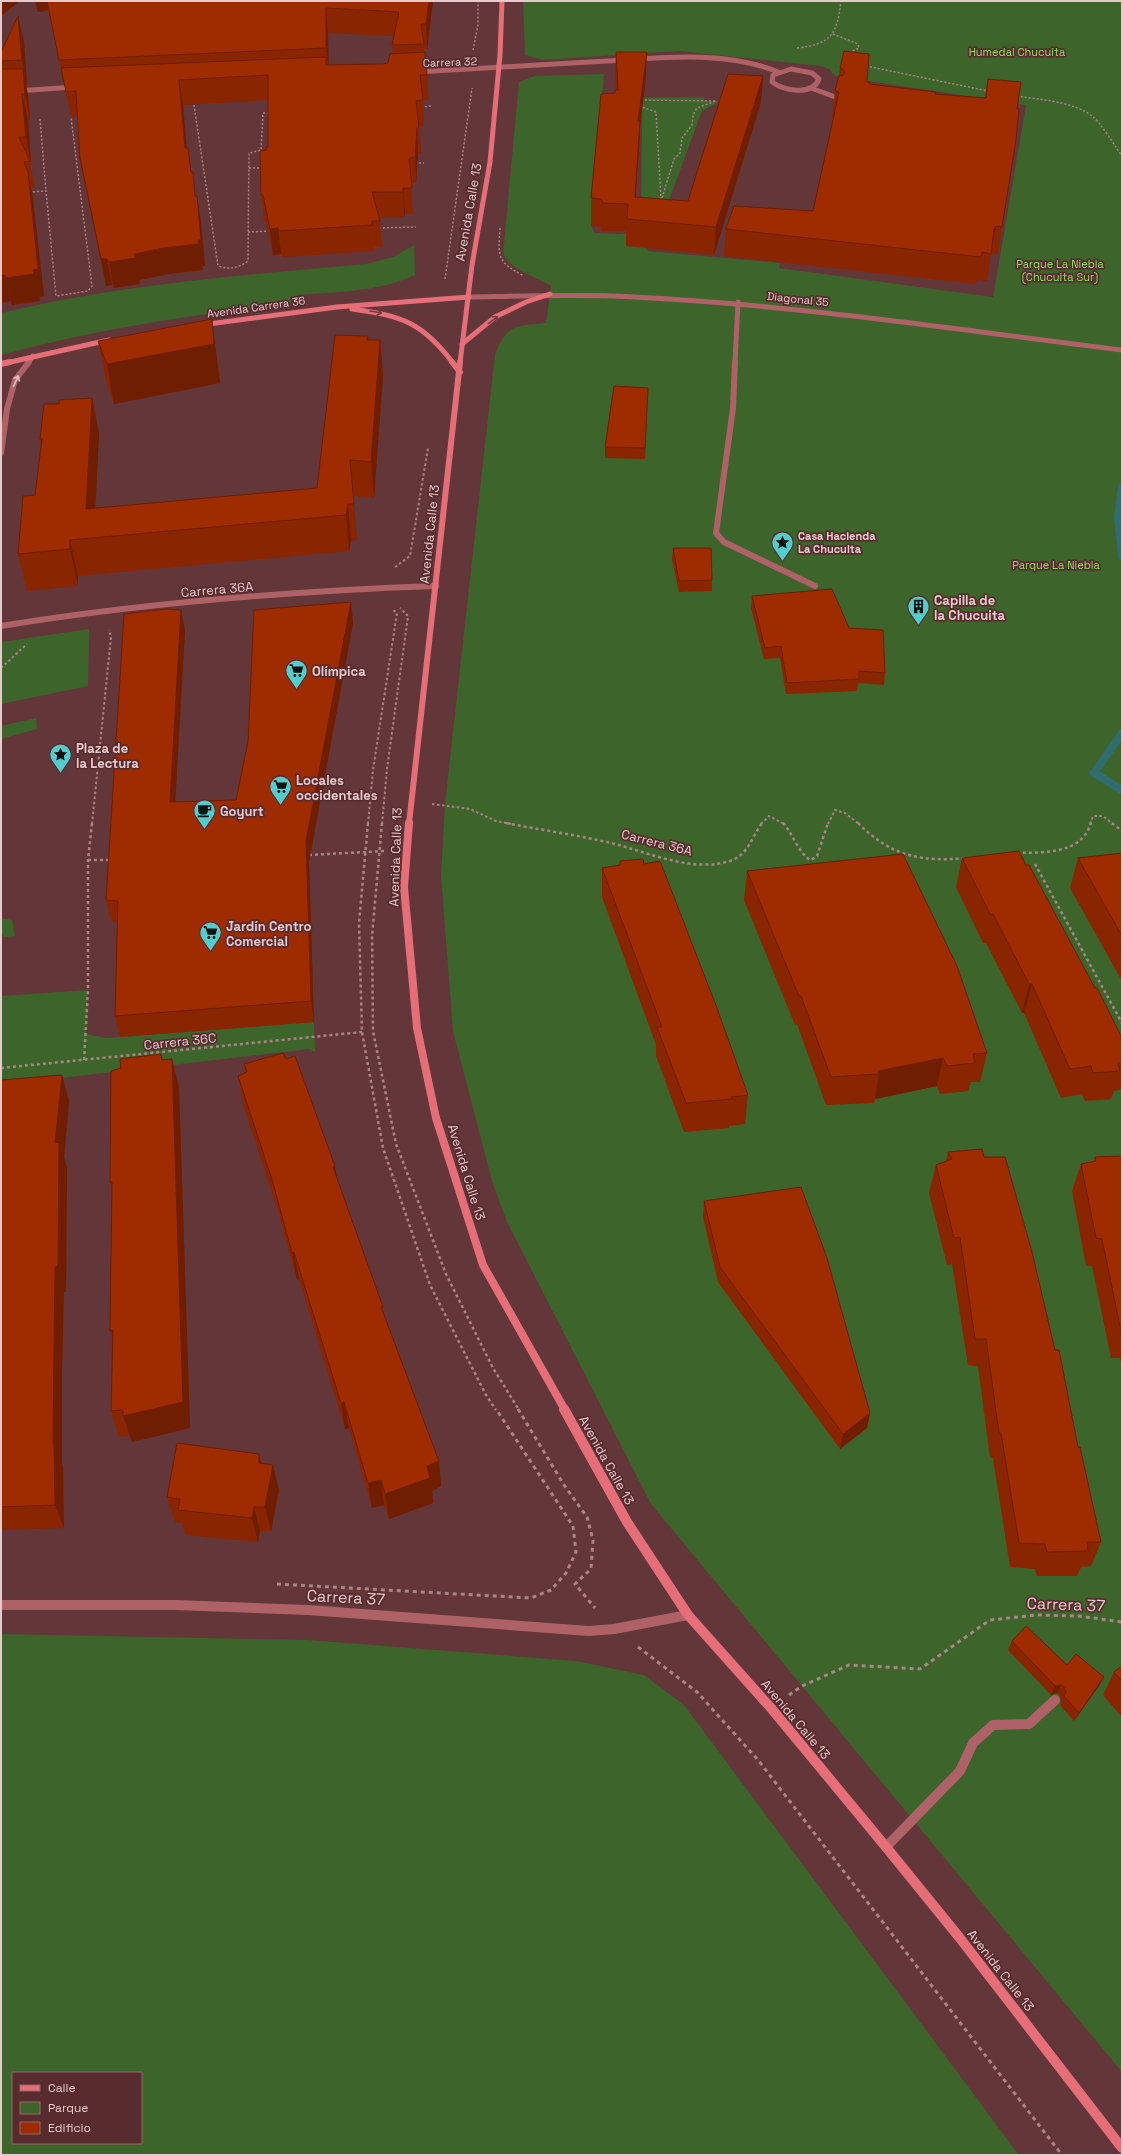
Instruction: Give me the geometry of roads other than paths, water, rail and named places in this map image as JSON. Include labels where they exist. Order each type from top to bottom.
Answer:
[{"type":"main road","name":"Avenida Calle 13","points":[[502,1],[490,162],[462,344],[436,586],[410,802],[406,851],[404,887],[417,1028],[436,1118],[483,1265],[627,1522],[688,1615],[771,1708],[886,1847],[959,1937],[1122,2148]]},
{"type":"main road","points":[[462,344],[495,317],[526,302],[550,294]]},
{"type":"main road","name":"Avenida Carrera 36","points":[[198,326],[338,307],[469,297]]},
{"type":"main road","points":[[338,307],[398,316],[415,324],[428,332],[460,372]]},
{"type":"main road","points":[[1,364],[115,339]]},
{"type":"street","name":"Carrera 32","points":[[409,73],[651,59],[697,58],[749,64],[778,72]]},
{"type":"street","points":[[811,88],[818,82],[819,79],[812,73],[791,69],[778,72],[771,78],[776,85],[789,90],[811,88],[838,98]]},
{"type":"street","points":[[1,92],[79,87]]},
{"type":"street","name":"Diagonal 35","points":[[469,297],[550,294],[738,302],[1122,350]]},
{"type":"street","points":[[738,302],[733,408],[716,533],[724,542],[814,586]]},
{"type":"street","points":[[1,453],[7,409],[15,380],[33,356]]},
{"type":"street","points":[[1,404],[7,409]]},
{"type":"street","name":"Carrera 36A","points":[[1,626],[97,612],[372,588],[436,586]]},
{"type":"street","name":"Carrera 37","points":[[1,1605],[175,1606],[308,1610],[589,1631],[614,1629],[688,1615]]},
{"type":"street","points":[[886,1847],[960,1771],[973,1743],[993,1725],[1030,1724],[1055,1700]]},
{"type":"waterway","points":[[1122,487],[1118,517],[1122,556]]},
{"type":"waterway","points":[[1122,733],[1094,773],[1122,790]]},
{"type":"place","name":"Casa Hacienda La Chucuita","points":[[782,562]]},
{"type":"place","name":"Capilla de la Chucuita","points":[[918,626]]},
{"type":"place","name":"Olímpica","points":[[297,690]]},
{"type":"place","name":"Plaza de la Lectura","points":[[60,774]]},
{"type":"place","name":"Locales occidentales","points":[[281,806]]},
{"type":"place","name":"Goyurt","points":[[204,830]]},
{"type":"place","name":"Jardín Centro Comercial","points":[[211,952]]},
{"type":"park label","name":"Humedal Chucuita","points":[[1017,52]]},
{"type":"park label","name":"Parque La Niebla (Chucuita Sur)","points":[[1060,270]]},
{"type":"park label","name":"Parque La Niebla","points":[[1056,565]]}]
